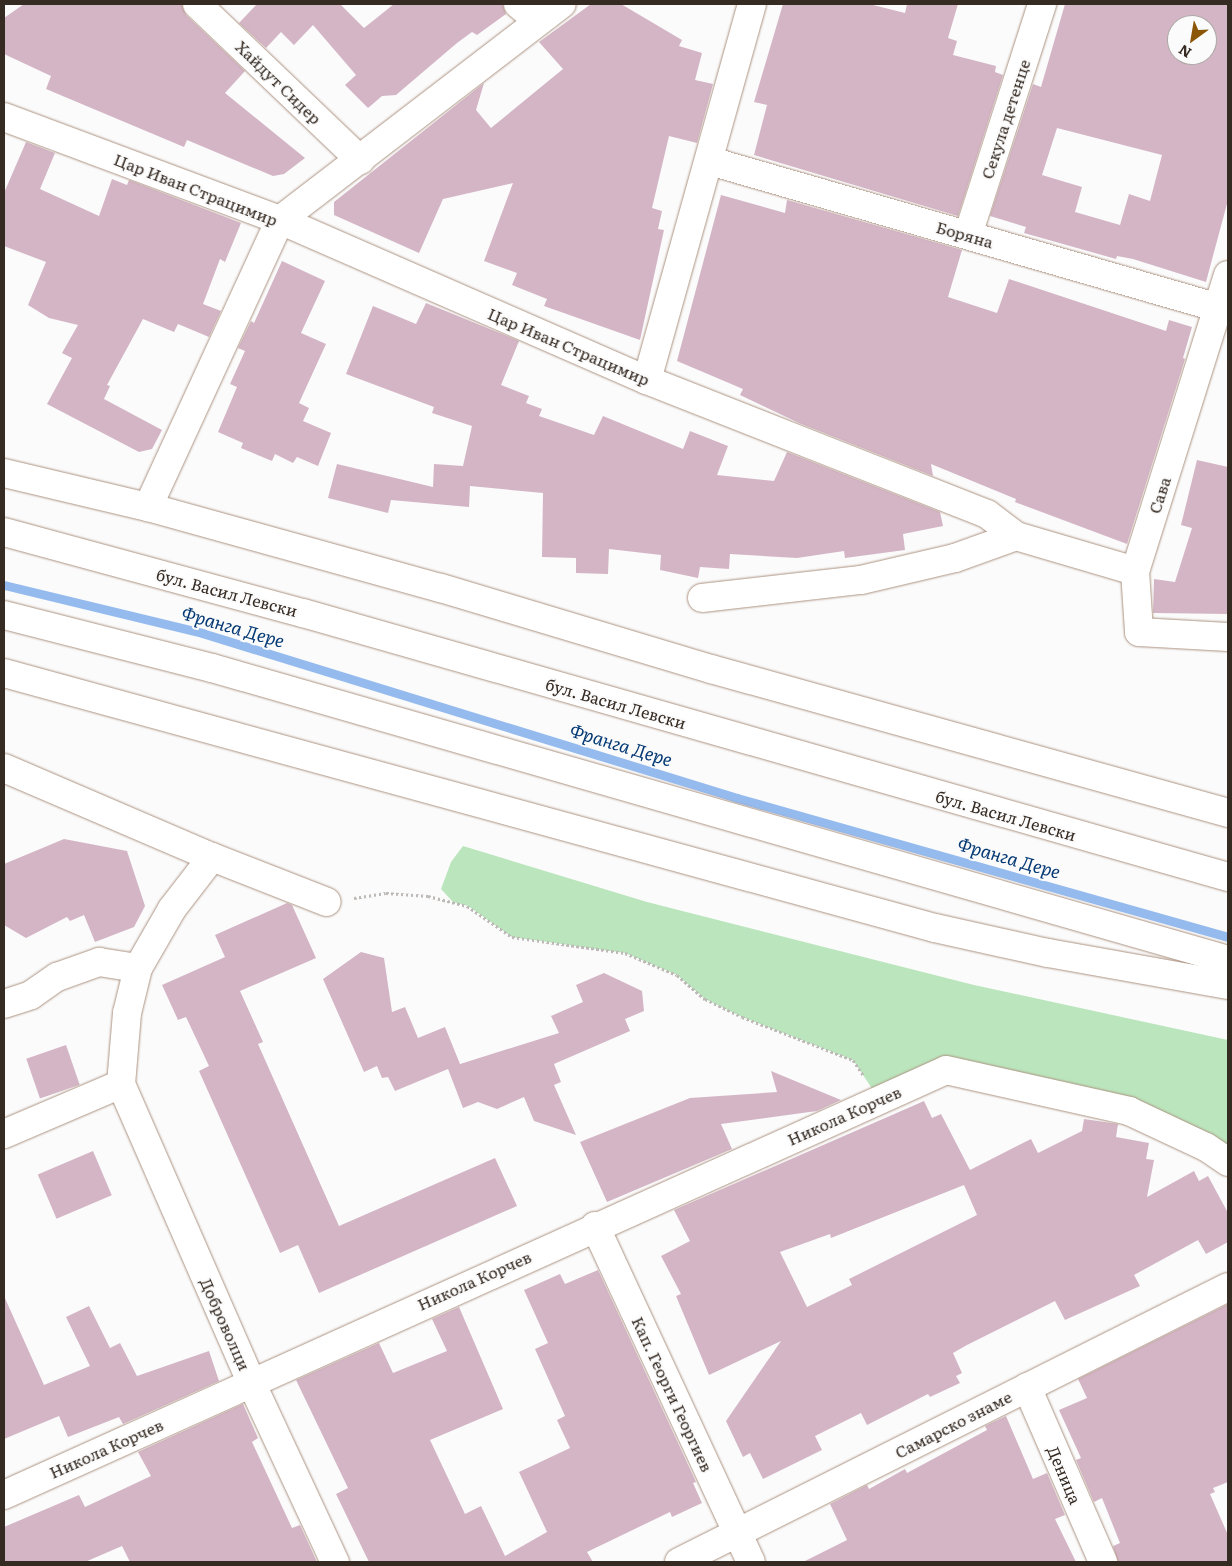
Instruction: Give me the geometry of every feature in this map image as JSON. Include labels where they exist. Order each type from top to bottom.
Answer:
[{"type":"main road","name":"Хайдут Сидер","points":[[197,4],[360,160]]},
{"type":"main road","points":[[148,507],[280,220],[360,160],[528,12],[562,4]]},
{"type":"main road","points":[[647,380],[710,161],[752,4]]},
{"type":"main road","name":"Секула детенце","points":[[968,234],[1042,4]]},
{"type":"main road","name":"Цар Иван Страцимир","points":[[4,116],[280,220],[647,380],[987,514],[1016,536],[1135,570]]},
{"type":"main road","name":"Боряна","points":[[710,161],[968,234],[1218,308]]},
{"type":"main road","name":"Сава","points":[[1228,275],[1135,570],[1139,632],[1228,637]]},
{"type":"main road","points":[[4,474],[148,507],[441,588],[711,669],[1228,812]]},
{"type":"main road","name":"бул. Васил Левски","points":[[4,532],[303,612],[1228,877]]},
{"type":"main road","points":[[702,598],[861,580],[955,558],[1016,536]]},
{"type":"main road","points":[[4,615],[212,668],[1228,960]]},
{"type":"main road","points":[[4,673],[935,928],[1048,953],[1228,985]]},
{"type":"main road","points":[[4,768],[212,857],[327,902]]},
{"type":"main road","points":[[4,1134],[121,1084],[127,1013],[138,968],[172,909],[212,857]]},
{"type":"main road","points":[[4,1004],[31,996],[57,977],[99,962],[138,968]]},
{"type":"main road","name":"Никола Корчев","points":[[4,1494],[595,1226],[946,1070],[1130,1111],[1206,1146],[1228,1162]]},
{"type":"main road","name":"Доброволци","points":[[121,1084],[251,1382],[335,1562]]},
{"type":"main road","name":"Кап. Георги Георгиев","points":[[595,1226],[751,1562]]},
{"type":"main road","name":"Самарско знаме","points":[[679,1562],[1228,1287]]},
{"type":"main road","name":"Деница","points":[[1028,1387],[1103,1562]]},
{"type":"path","points":[[327,902],[386,893],[428,896],[468,906],[512,937],[625,952],[677,974],[705,999],[742,1017],[853,1060],[879,1099]]},
{"type":"green space","points":[[463,846],[647,902],[974,985],[1228,1040],[1228,1162],[1206,1147],[947,1070],[879,1099],[853,1060],[742,1017],[705,999],[677,975],[625,953],[512,937],[468,906],[453,902],[441,889],[451,862]]},
{"type":"building","points":[[24,4],[182,4],[186,15],[245,71],[225,93],[305,158],[284,174],[273,176],[187,140],[184,147],[46,89],[51,76],[4,54],[4,18]]},
{"type":"building","points":[[257,4],[340,4],[364,28],[394,4],[503,4],[506,14],[477,35],[472,32],[457,43],[396,95],[382,96],[368,108],[345,85],[356,75],[313,25],[294,45],[281,32],[266,48],[239,23]]},
{"type":"building","points":[[591,4],[621,4],[682,40],[679,46],[702,53],[695,80],[713,84],[697,143],[669,136],[652,208],[662,211],[658,229],[664,230],[640,340],[544,306],[547,299],[512,285],[517,273],[484,261],[513,183],[443,199],[419,253],[334,215],[334,202],[484,83],[476,110],[491,128],[563,69],[539,42]]},
{"type":"building","points":[[783,4],[869,4],[905,13],[907,4],[958,4],[948,38],[957,41],[953,55],[996,66],[995,72],[1003,75],[958,216],[754,155],[767,105],[754,102]]},
{"type":"building","points":[[1065,4],[1228,4],[1228,200],[1206,282],[1133,259],[1117,256],[1116,259],[1024,233],[1026,227],[990,216],[1033,84],[1041,87]],"holes":[[[1057,128],[1162,155],[1150,201],[1129,194],[1120,225],[1075,212],[1082,187],[1042,175]]]},
{"type":"building","points":[[26,142],[55,153],[40,189],[99,216],[112,179],[127,185],[129,180],[241,223],[225,262],[220,259],[203,304],[221,311],[209,337],[178,324],[174,332],[143,319],[107,385],[110,386],[104,399],[162,430],[152,449],[139,452],[47,404],[72,358],[62,353],[78,325],[49,318],[28,305],[46,262],[4,246],[4,193]]},
{"type":"building","points":[[721,195],[785,213],[787,200],[962,250],[948,297],[997,313],[1009,279],[1166,331],[1169,320],[1192,327],[1183,358],[1185,359],[1127,544],[1015,502],[1016,499],[931,464],[933,476],[799,423],[740,395],[743,389],[677,361]]},
{"type":"building","points":[[282,261],[325,281],[301,333],[326,344],[299,403],[309,408],[303,421],[331,433],[318,466],[297,457],[293,463],[275,454],[272,461],[241,448],[243,443],[218,432],[237,387],[230,384],[245,351],[238,348],[251,321],[254,323]]},
{"type":"building","points":[[426,303],[519,341],[501,385],[529,396],[526,403],[542,409],[539,416],[594,435],[603,416],[683,449],[690,431],[728,446],[717,475],[774,481],[787,452],[940,512],[943,526],[903,534],[905,550],[845,558],[844,551],[797,558],[730,554],[729,569],[700,567],[698,578],[660,570],[661,555],[609,549],[608,574],[576,573],[576,558],[542,557],[543,493],[470,486],[469,507],[391,500],[388,513],[328,498],[337,464],[433,487],[434,464],[463,466],[472,426],[432,413],[434,407],[346,374],[373,306],[416,324]]},
{"type":"building","points":[[1197,460],[1228,467],[1228,614],[1153,613],[1154,579],[1175,582],[1192,528],[1181,525]]},
{"type":"building","points":[[64,839],[127,851],[145,906],[134,927],[95,942],[84,915],[70,921],[67,917],[26,938],[4,925],[4,864]]},
{"type":"building","points":[[287,903],[292,905],[316,958],[240,991],[263,1042],[258,1044],[339,1226],[495,1158],[517,1206],[319,1293],[298,1245],[280,1253],[199,1071],[209,1066],[186,1017],[178,1020],[162,985],[225,957],[215,935]]},
{"type":"building","points":[[361,952],[384,958],[392,1012],[405,1007],[418,1038],[445,1027],[460,1064],[457,1065],[559,1033],[551,1016],[583,1002],[576,985],[604,973],[642,991],[644,1011],[625,1019],[630,1031],[554,1064],[561,1082],[554,1085],[576,1135],[534,1121],[524,1097],[497,1109],[478,1102],[463,1108],[448,1069],[395,1091],[388,1077],[382,1078],[377,1066],[364,1072],[323,979]]},
{"type":"building","points":[[66,1045],[80,1085],[40,1098],[26,1059]]},
{"type":"building","points":[[771,1071],[841,1100],[817,1111],[721,1124],[732,1149],[607,1202],[580,1142],[690,1098],[777,1092]]},
{"type":"building","points":[[924,1101],[932,1118],[941,1114],[970,1170],[1031,1139],[1038,1153],[1082,1131],[1084,1119],[1118,1124],[1116,1137],[1149,1143],[1146,1159],[1154,1160],[1147,1197],[1194,1171],[1199,1181],[1208,1176],[1228,1213],[1228,1242],[1206,1254],[1198,1240],[1134,1275],[1140,1286],[1065,1320],[1055,1301],[967,1345],[953,1353],[962,1373],[956,1376],[960,1383],[930,1397],[928,1394],[867,1425],[861,1413],[815,1436],[822,1450],[763,1479],[750,1453],[743,1457],[726,1421],[781,1341],[709,1375],[676,1296],[681,1294],[661,1256],[690,1241],[674,1210]],"holes":[[[964,1185],[977,1215],[849,1279],[852,1285],[807,1307],[780,1252],[830,1234],[831,1238]]]},
{"type":"building","points":[[93,1151],[112,1195],[57,1219],[38,1174]]},
{"type":"building","points":[[598,1270],[696,1482],[693,1483],[702,1503],[672,1517],[670,1512],[587,1552],[593,1562],[369,1562],[336,1494],[348,1488],[296,1380],[379,1343],[393,1373],[447,1351],[432,1319],[459,1307],[503,1409],[430,1440],[465,1514],[481,1506],[505,1556],[547,1532],[519,1472],[570,1448],[557,1420],[565,1416],[535,1349],[548,1343],[524,1290],[560,1274],[565,1284]]},
{"type":"building","points":[[4,1296],[44,1385],[90,1366],[66,1317],[89,1306],[110,1348],[120,1343],[137,1376],[209,1351],[219,1381],[123,1424],[119,1417],[68,1437],[59,1416],[4,1439]]},
{"type":"building","points":[[1228,1304],[1228,1482],[1213,1488],[1215,1492],[1210,1494],[1228,1535],[1228,1562],[1118,1562],[1113,1546],[1120,1543],[1102,1498],[1094,1502],[1076,1460],[1081,1458],[1059,1410],[1087,1398],[1078,1379]]},
{"type":"building","points":[[243,1404],[258,1438],[252,1442],[292,1528],[300,1525],[317,1562],[130,1562],[122,1546],[85,1562],[4,1562],[4,1527],[79,1495],[85,1507],[151,1476],[138,1452]]},
{"type":"building","points":[[1006,1416],[1033,1479],[1047,1473],[1065,1515],[1055,1519],[1076,1562],[803,1562],[847,1540],[830,1504],[867,1485],[869,1489],[905,1469],[907,1473],[987,1430],[985,1426]]},
{"type":"waterway","name":"Франга Дере","points":[[4,585],[202,633],[737,798],[1228,937]]}]
